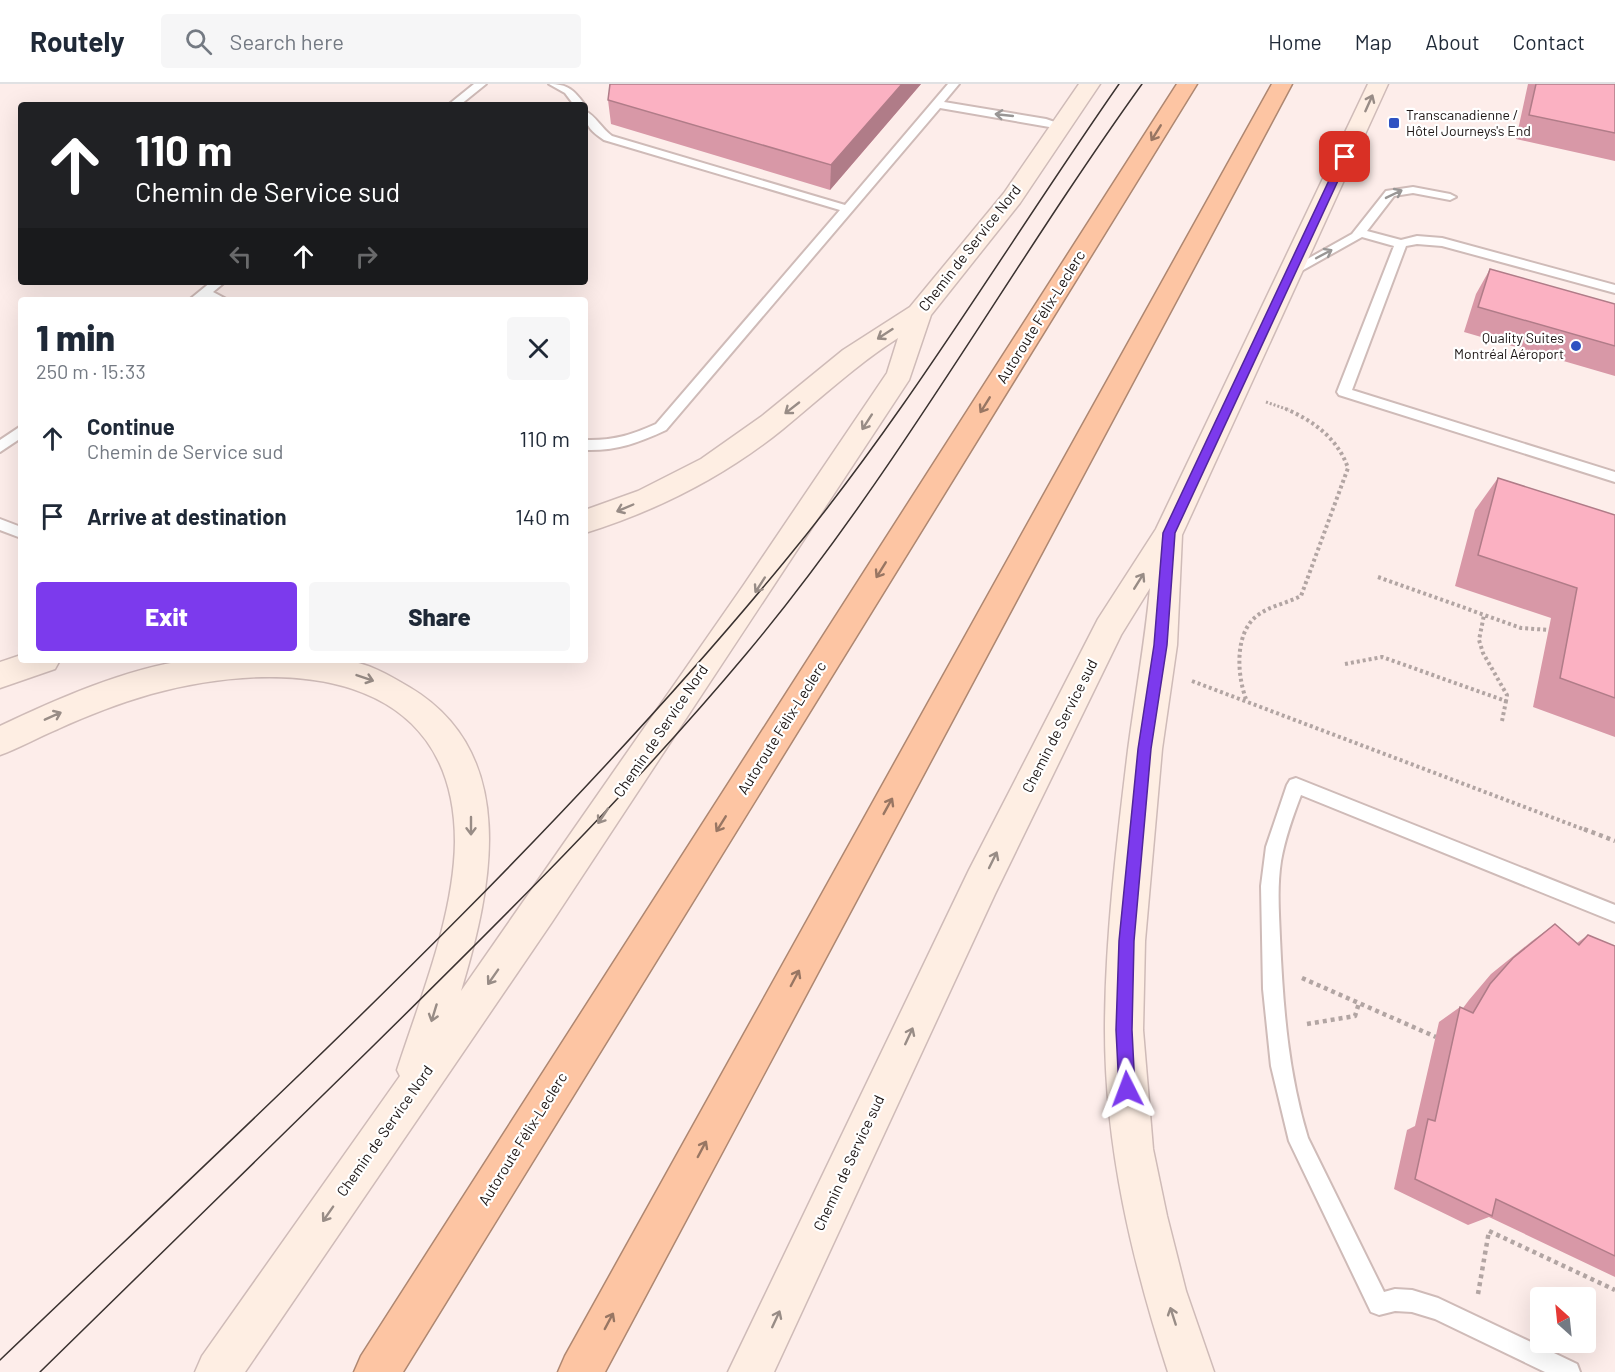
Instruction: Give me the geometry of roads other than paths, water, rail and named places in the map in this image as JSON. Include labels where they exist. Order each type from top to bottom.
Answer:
[{"type":"highway","name":"Autoroute Félix-Leclerc","points":[[377,1372],[1187,84]]},
{"type":"highway","points":[[581,1372],[1282,84]]},
{"type":"main road","name":"Chemin de Service Nord","points":[[218,1372],[741,614],[900,374],[919,312],[1011,198],[1090,84]]},
{"type":"main road","name":"Chemin de Service sud","points":[[751,1372],[977,893],[1068,708],[1109,628],[1169,533],[1378,84]]},
{"type":"main road","points":[[588,521],[648,498],[711,466],[772,423],[852,356],[919,312]]},
{"type":"main road","points":[[1169,533],[1161,645],[1144,749],[1127,941],[1124,1030],[1133,1149],[1146,1216],[1164,1291],[1191,1372]]},
{"type":"main road","points":[[0,675],[24,664]]},
{"type":"main road","points":[[0,741],[70,709],[112,693],[155,680],[242,665],[289,664],[330,668],[369,679],[400,694],[429,718],[450,745],[463,774],[472,814],[471,848],[462,919],[409,1097]]},
{"type":"lane","points":[[457,102],[481,84]]},
{"type":"lane","points":[[554,84],[569,91],[578,102]]},
{"type":"lane","points":[[588,445],[606,446],[632,441],[661,427],[954,84]]},
{"type":"lane","points":[[938,104],[975,112],[1025,117],[1061,126]]},
{"type":"lane","points":[[588,118],[597,130],[608,138],[846,209]]},
{"type":"lane","points":[[1292,271],[1359,233],[1386,197],[1397,191],[1413,190],[1450,196]]},
{"type":"lane","points":[[1359,233],[1401,244],[1429,239],[1443,242],[1615,289]]},
{"type":"lane","points":[[1401,244],[1344,392],[1615,477]]},
{"type":"lane","points":[[199,296],[215,285]]},
{"type":"lane","points":[[0,447],[18,433]]},
{"type":"lane","points":[[0,524],[18,532]]},
{"type":"lane","points":[[1569,1372],[1438,1309],[1412,1301],[1395,1300],[1379,1304],[1299,1140],[1292,1120],[1277,1041],[1272,982],[1269,885],[1276,842],[1296,785],[1615,914]]},
{"type":"tram line","points":[[0,1360],[405,972],[600,771],[694,667],[785,561],[874,446],[1119,84]]},
{"type":"tram line","points":[[40,1372],[516,904],[611,806],[703,705],[801,585],[853,515],[1092,155],[1142,84]]},
{"type":"place","name":"Transcanadienne / Hôtel Journeys's End","points":[[1394,123]]},
{"type":"place","name":"Quality Suites Montréal Aéroport","points":[[1576,346]]}]
